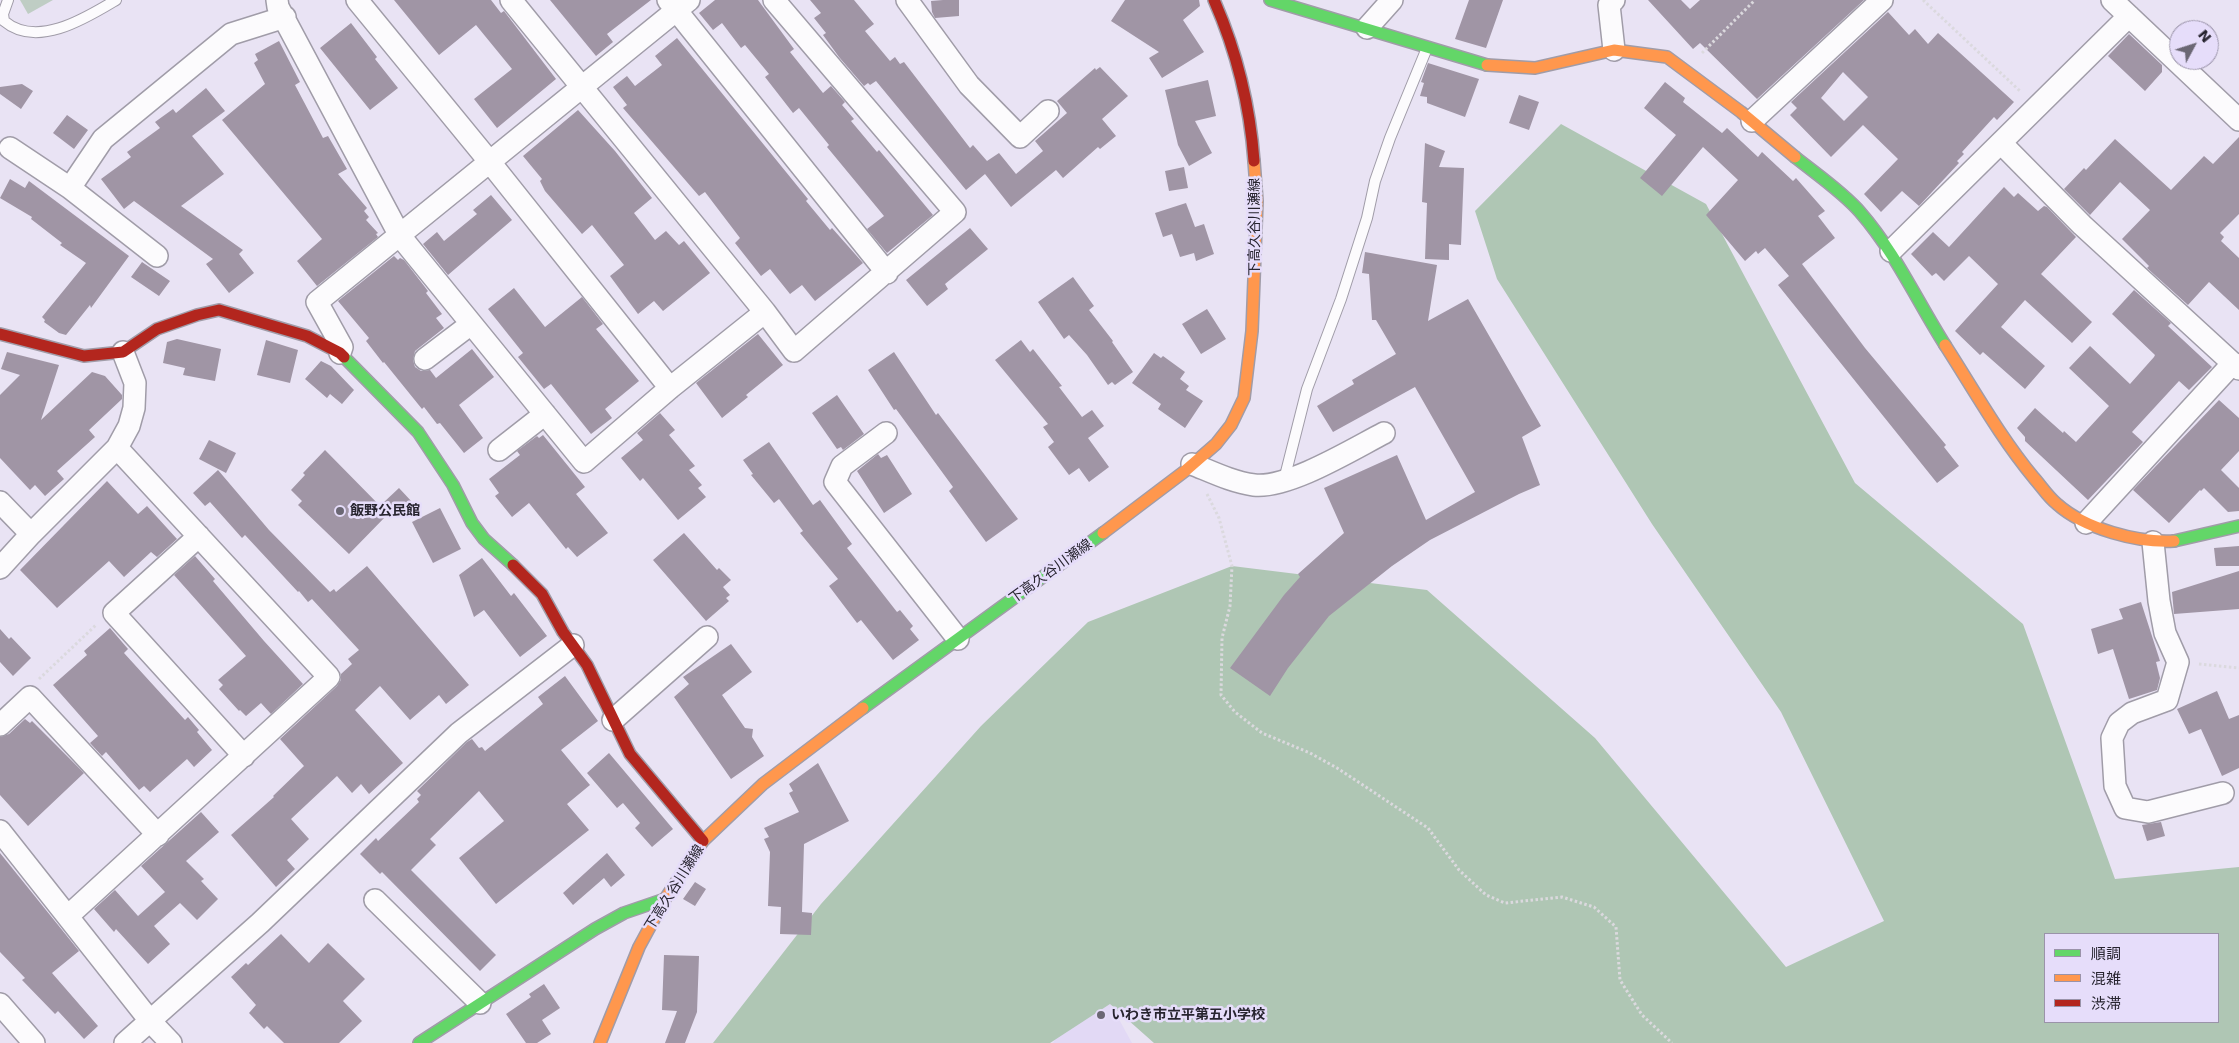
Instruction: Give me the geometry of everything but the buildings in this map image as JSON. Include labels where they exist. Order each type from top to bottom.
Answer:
[{"type":"street","points":[[357,0],[489,161],[670,388]]},
{"type":"street","points":[[511,0],[765,312],[794,351],[887,273],[955,212],[774,0]]},
{"type":"street","points":[[907,0],[969,85],[1020,137],[1048,111]]},
{"type":"street","name":"下高久谷川瀬線","points":[[600,1043],[639,947],[665,899],[703,841],[763,784],[845,721],[1140,507],[1216,444],[1231,425],[1244,398],[1252,331],[1258,202],[1253,147],[1240,76],[1223,20],[1214,0]]},
{"type":"street","points":[[1270,0],[1488,65],[1535,68],[1614,50],[1667,57],[1752,121],[1859,210],[1890,251],[1927,317],[2016,456],[2056,504],[2080,521],[2123,535],[2153,542],[2174,542],[2239,526]]},
{"type":"street","points":[[1367,28],[1392,0]]},
{"type":"street","points":[[1614,0],[1609,5],[1614,50]]},
{"type":"street","points":[[1752,121],[1882,0]]},
{"type":"street","points":[[2112,0],[2239,120]]},
{"type":"street","points":[[340,353],[342,347],[317,302],[400,236],[489,161],[583,88],[678,4],[887,273]]},
{"type":"street","points":[[70,188],[103,139],[231,34],[281,8],[400,236],[584,462],[670,388],[765,312]]},
{"type":"street","points":[[1890,251],[2128,16]]},
{"type":"street","points":[[2001,142],[2082,226],[2236,366],[2086,523]]},
{"type":"street","points":[[10,148],[70,188],[157,256]]},
{"type":"street","points":[[0,334],[84,356],[123,352],[157,329],[197,315],[219,310],[307,336],[340,353],[418,432],[453,485],[472,523],[484,539],[530,580],[542,594],[563,632],[603,695],[630,754],[703,841]]},
{"type":"street","points":[[425,359],[471,324]]},
{"type":"street","points":[[0,568],[31,534],[117,448],[129,426],[134,408],[135,383],[123,352]]},
{"type":"street","points":[[499,450],[545,414]]},
{"type":"street","points":[[886,433],[842,466],[835,482],[958,639]]},
{"type":"street","points":[[1192,464],[1234,481],[1256,485],[1284,480],[1312,470],[1384,434]]},
{"type":"street","points":[[68,916],[329,676],[117,448]]},
{"type":"street","points":[[0,502],[31,534]]},
{"type":"street","points":[[199,536],[114,613],[244,756]]},
{"type":"street","points":[[2153,542],[2159,601],[2165,633],[2178,662],[2167,700],[2132,713],[2119,723],[2112,738],[2115,786],[2125,808],[2148,812],[2223,793]]},
{"type":"street","points":[[613,720],[707,637]]},
{"type":"street","points":[[125,1043],[151,1022],[260,923],[459,733],[573,645]]},
{"type":"street","points":[[0,724],[30,697],[158,835]]},
{"type":"street","points":[[0,830],[151,1022],[172,1043]]},
{"type":"street","points":[[419,1043],[594,929],[624,913],[665,899]]},
{"type":"street","points":[[375,900],[480,1003]]},
{"type":"street","points":[[0,1004],[34,1043]]},
{"type":"lane","points":[[8,0],[3,14],[4,21],[11,27],[38,32],[76,23],[116,0]]},
{"type":"lane","points":[[1284,480],[1307,389],[1341,299],[1367,218],[1375,182],[1390,138],[1427,47]]},
{"type":"path","points":[[1685,71],[1755,0]]},
{"type":"path","points":[[1923,0],[2037,107]]},
{"type":"path","points":[[1204,491],[1208,495],[1219,518],[1232,566],[1230,606],[1222,638],[1221,695],[1235,712],[1262,734],[1310,753],[1337,768],[1428,828],[1459,870],[1486,894],[1505,903],[1562,897],[1594,907],[1616,927],[1620,980],[1642,1015],[1672,1043]]},
{"type":"path","points":[[30,697],[33,684],[104,617],[114,613]]},
{"type":"path","points":[[2178,662],[2239,668]]},
{"type":"shaded area","points":[[20,0],[53,0],[28,14]]},
{"type":"shaded area","name":"いわき市立平第五小学校","points":[[1110,1003],[1132,1043],[1053,1043],[1061,1027]]},
{"type":"green space","points":[[1561,124],[1706,204],[1855,483],[2023,624],[2115,879],[2239,867],[2239,1043],[1154,1043],[1110,1004],[1050,1043],[713,1043],[821,904],[981,726],[1088,622],[1232,566],[1427,590],[1595,738],[1786,967],[1884,921],[1781,712],[1652,524],[1497,279],[1475,211]]},
{"type":"traffic: fast","points":[[1270,0],[1487,65]]},
{"type":"traffic: fast","points":[[1795,157],[1846,198],[1873,227],[1895,260],[1945,345]]},
{"type":"traffic: fast","points":[[344,357],[418,432],[453,485],[472,523],[484,539],[513,565]]},
{"type":"traffic: fast","points":[[2174,541],[2239,526]]},
{"type":"traffic: fast","points":[[863,708],[1103,533]]},
{"type":"traffic: fast","points":[[419,1043],[595,929],[624,913],[665,899]]},
{"type":"traffic: slow","points":[[1487,65],[1535,68],[1614,50],[1667,57],[1741,112],[1795,157]]},
{"type":"traffic: slow","points":[[1103,533],[1185,471],[1216,444],[1231,425],[1244,398],[1252,331],[1257,201],[1254,161]]},
{"type":"traffic: slow","points":[[1945,345],[2010,446],[2054,501],[2082,521],[2113,533],[2144,540],[2174,541]]},
{"type":"traffic: slow","points":[[600,1043],[639,947],[665,899],[703,841],[763,784],[863,708]]},
{"type":"traffic: jam","points":[[1214,0],[1229,39],[1241,79],[1254,161]]},
{"type":"traffic: jam","points":[[0,334],[84,356],[123,352],[157,329],[197,315],[219,310],[307,336],[340,353],[344,357]]},
{"type":"traffic: jam","points":[[513,565],[542,594],[563,632],[587,665],[630,754],[703,841]]},
{"type":"place","name":"飯野公民館","points":[[340,511]]},
{"type":"place","name":"いわき市立平第五小学校","points":[[1101,1015]]}]
